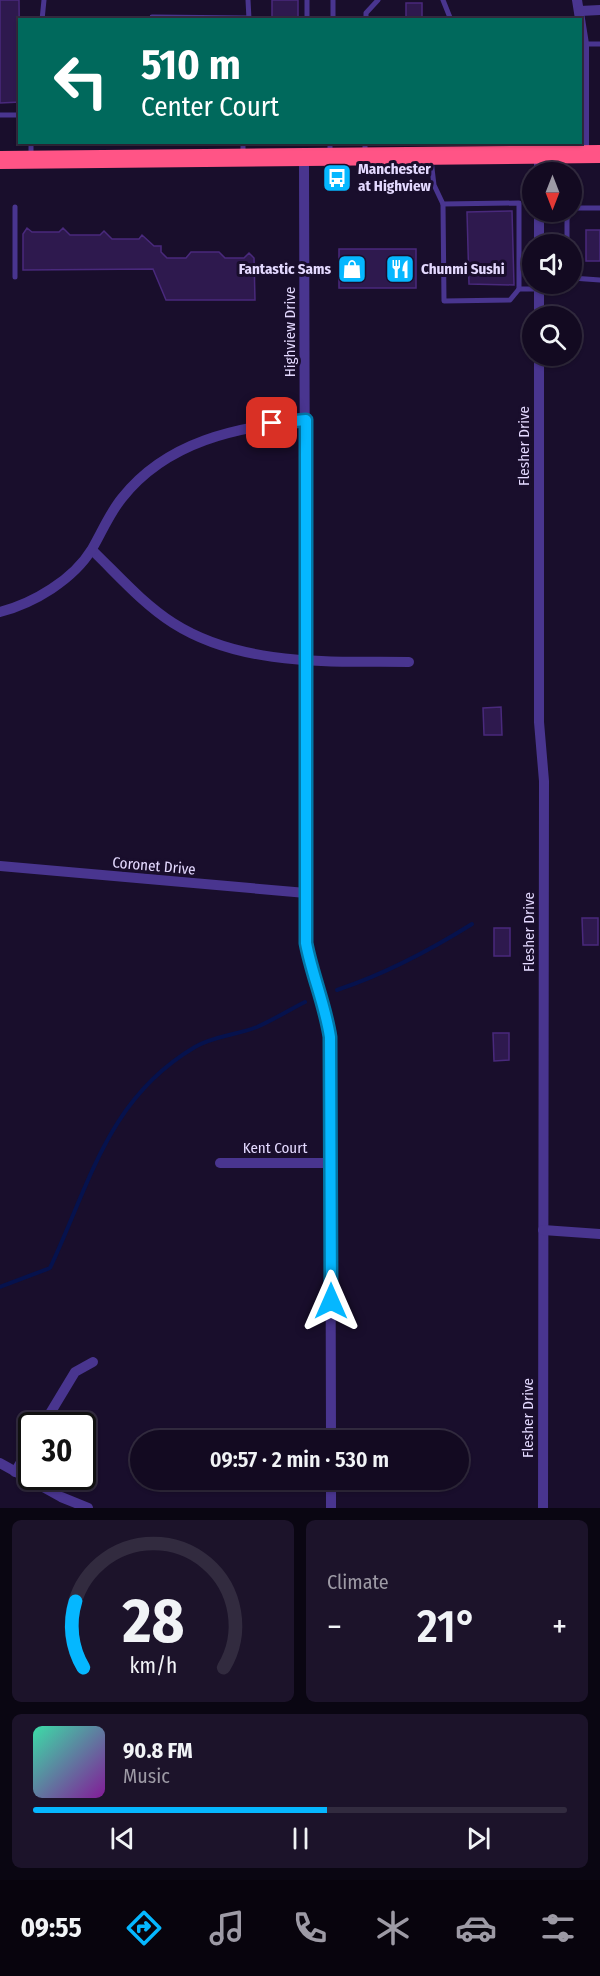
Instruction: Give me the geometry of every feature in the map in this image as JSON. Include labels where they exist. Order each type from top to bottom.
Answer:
[{"type":"highway","points":[[0,160],[31,151],[243,150],[304,157],[330,150],[365,149],[431,155],[456,152],[525,162]]},
{"type":"highway","points":[[550,162],[592,154]]},
{"type":"street","points":[[578,5],[600,10]]},
{"type":"street","points":[[582,31],[592,154]]},
{"type":"street","name":"Highview Drive","points":[[304,157],[306,943],[310,964],[323,1000],[330,1037],[331,1430]]},
{"type":"street","name":"Flesher Drive","points":[[539,366],[539,722],[544,781],[543,1508]]},
{"type":"street","points":[[0,612],[40,597],[60,582],[92,550],[100,529],[123,496],[161,463],[181,450],[225,432],[256,425],[306,420]]},
{"type":"street","points":[[92,550],[153,608],[194,635],[240,650],[305,661],[409,662]]},
{"type":"street","name":"Coronet Drive","points":[[0,866],[306,893]]},
{"type":"street","name":"Kent Court","points":[[220,1163],[330,1163]]},
{"type":"street","points":[[543,1230],[600,1233]]},
{"type":"street","points":[[51,1412],[75,1372],[93,1362]]},
{"type":"street","points":[[0,1464],[88,1508]]},
{"type":"street","points":[[15,1472],[18,1467]]},
{"type":"street","points":[[331,1490],[331,1508]]},
{"type":"lane","points":[[42,18],[44,0]]},
{"type":"lane","points":[[249,0],[249,18]]},
{"type":"lane","points":[[307,0],[307,18]]},
{"type":"lane","points":[[333,0],[333,18]]},
{"type":"lane","points":[[366,18],[366,14],[378,0]]},
{"type":"lane","points":[[443,0],[451,18]]},
{"type":"lane","points":[[152,17],[200,18]]},
{"type":"lane","points":[[584,44],[600,44]]},
{"type":"lane","points":[[0,115],[18,115]]},
{"type":"lane","points":[[431,155],[434,185],[442,204],[444,301],[510,300],[519,289],[519,203],[442,204]]},
{"type":"lane","points":[[15,207],[15,277]]},
{"type":"lane","points":[[582,208],[600,208]]},
{"type":"lane","points":[[582,280],[600,280]]},
{"type":"building","points":[[0,0],[19,0],[18,102],[0,103]]},
{"type":"building","points":[[272,0],[298,0],[298,18],[272,18]]},
{"type":"building","points":[[406,3],[422,3],[422,18],[406,18]]},
{"type":"building","points":[[512,211],[514,285],[469,284],[467,212]]},
{"type":"building","points":[[27,228],[32,232],[59,232],[63,228],[70,235],[100,235],[104,231],[112,239],[139,239],[142,235],[154,246],[161,246],[161,252],[167,258],[186,258],[191,252],[219,252],[225,258],[244,258],[249,253],[254,258],[255,300],[166,300],[153,269],[23,270],[23,234]]},
{"type":"building","points":[[586,230],[600,230],[600,261],[586,261]]},
{"type":"building","points":[[339,249],[416,249],[416,288],[339,288]]},
{"type":"building","points":[[501,707],[502,735],[484,735],[483,708]]},
{"type":"building","points":[[582,918],[598,918],[598,945],[583,945]]},
{"type":"building","points":[[494,928],[510,928],[510,956],[494,956]]},
{"type":"building","points":[[493,1033],[509,1033],[509,1060],[494,1061]]},
{"type":"waterway","points":[[337,990],[406,961],[472,924]]},
{"type":"waterway","points":[[0,1287],[50,1268],[91,1174],[121,1117],[141,1091],[165,1068],[202,1043],[257,1027],[305,1002]]},
{"type":"place","name":"Manchester at Highview","points":[[337,178]]},
{"type":"place","name":"Fantastic Sams","points":[[352,269]]},
{"type":"place","name":"Chunmi Sushi","points":[[400,269]]},
{"type":"route","points":[[272,423],[306,420],[306,943],[310,964],[323,1000],[330,1037],[331,1301]]}]
